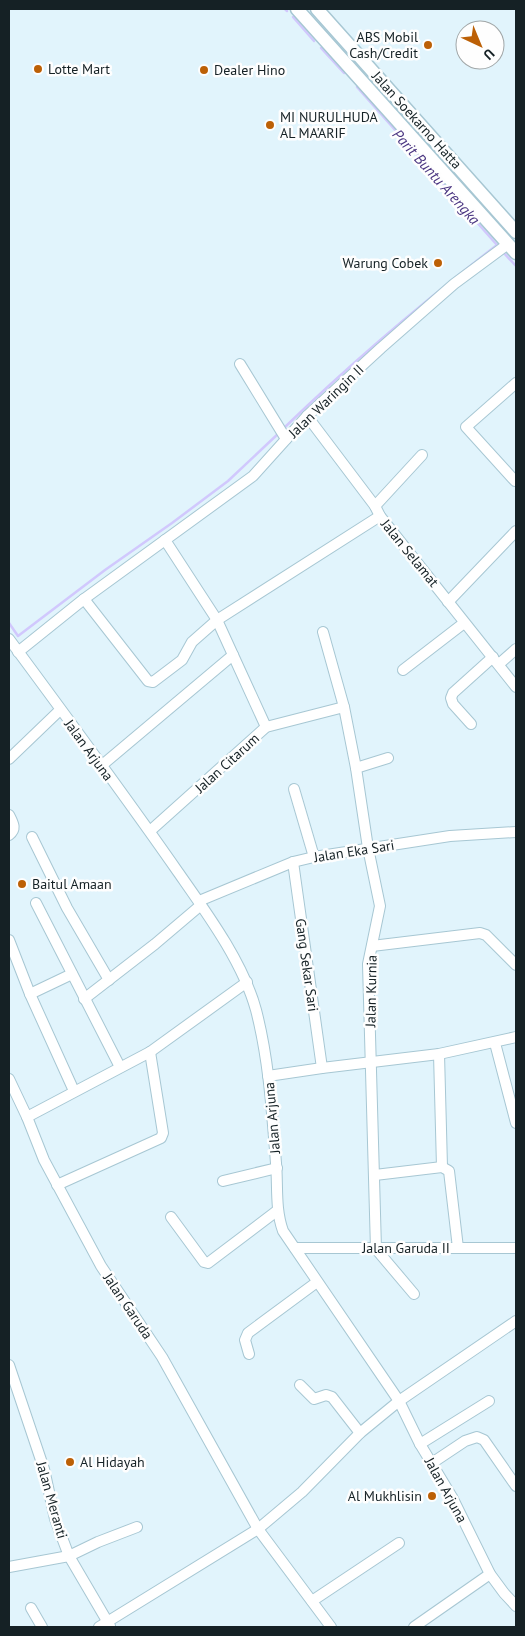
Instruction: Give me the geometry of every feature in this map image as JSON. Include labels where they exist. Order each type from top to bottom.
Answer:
[{"type":"main road","name":"Jalan Soekarno Hatta","points":[[297,9],[510,247]]},
{"type":"main road","name":"Jalan Soekarno Hatta","points":[[319,9],[516,229]]},
{"type":"street","name":"Jalan Waringin II","points":[[18,652],[84,599],[253,476],[283,433],[307,416],[454,284],[497,252],[510,247]]},
{"type":"street","points":[[240,364],[283,433]]},
{"type":"street","points":[[515,480],[466,427],[516,383]]},
{"type":"street","name":"Jalan Selamat","points":[[307,416],[375,506],[380,516],[516,687]]},
{"type":"street","points":[[375,506],[422,455]]},
{"type":"street","points":[[84,599],[148,680],[153,682],[182,660],[192,642],[217,620],[380,516]]},
{"type":"street","points":[[448,602],[516,531]]},
{"type":"street","points":[[165,540],[217,620],[266,727]]},
{"type":"street","points":[[404,670],[464,623]]},
{"type":"street","name":"Jalan Kurnia","points":[[323,632],[344,707],[380,906],[368,964],[376,1249]]},
{"type":"street","name":"Jalan Arjuna","points":[[9,639],[150,831],[200,903],[247,982],[256,1010],[268,1076],[277,1168],[278,1210],[283,1230],[399,1401],[420,1444],[452,1497],[490,1574],[504,1594],[516,1606]]},
{"type":"street","points":[[471,724],[453,704],[451,698],[453,693],[496,660],[516,649]]},
{"type":"street","points":[[101,766],[233,655]]},
{"type":"street","name":"Jalan Citarum","points":[[150,831],[266,727],[344,707]]},
{"type":"street","points":[[9,759],[60,710]]},
{"type":"street","points":[[356,768],[388,758]]},
{"type":"street","points":[[294,789],[314,857]]},
{"type":"street","points":[[9,815],[14,826],[13,831],[9,835]]},
{"type":"street","name":"Jalan Eka Sari","points":[[84,999],[200,903],[293,862],[368,848],[450,836],[516,832]]},
{"type":"street","points":[[32,837],[67,908],[109,980]]},
{"type":"street","name":"Gang Sekar Sari","points":[[293,862],[322,1068]]},
{"type":"street","points":[[36,903],[120,1067]]},
{"type":"street","points":[[372,946],[480,933],[486,935],[516,965]]},
{"type":"street","points":[[9,940],[30,994],[74,1091]]},
{"type":"street","points":[[30,994],[72,974]]},
{"type":"street","points":[[27,1117],[150,1052],[247,982]]},
{"type":"street","points":[[268,1076],[439,1054],[516,1037]]},
{"type":"street","points":[[495,1042],[516,1122]]},
{"type":"street","points":[[57,1185],[161,1138],[163,1133],[150,1052]]},
{"type":"street","points":[[439,1054],[442,1167]]},
{"type":"street","name":"Jalan Garuda","points":[[9,1081],[27,1117],[44,1160],[101,1266],[162,1357],[258,1529],[331,1627]]},
{"type":"street","points":[[375,1175],[442,1167],[449,1171],[458,1248]]},
{"type":"street","points":[[223,1180],[277,1168]]},
{"type":"street","points":[[171,1217],[204,1262],[208,1263],[278,1210]]},
{"type":"street","name":"Jalan Garuda II","points":[[295,1248],[516,1248]]},
{"type":"street","points":[[376,1249],[414,1294]]},
{"type":"street","points":[[249,1354],[245,1340],[248,1333],[317,1282]]},
{"type":"street","points":[[106,1625],[258,1529],[302,1492],[360,1433],[399,1401],[516,1321]]},
{"type":"street","name":"Jalan Meranti","points":[[9,1365],[14,1394],[44,1469],[54,1519],[70,1556],[106,1625]]},
{"type":"street","points":[[300,1385],[314,1399],[326,1395],[332,1397],[360,1433]]},
{"type":"street","points":[[420,1444],[489,1401]]},
{"type":"street","points":[[432,1463],[466,1441],[477,1437],[484,1440],[516,1486]]},
{"type":"street","points":[[9,1567],[70,1556],[137,1526]]},
{"type":"street","points":[[312,1602],[400,1542]]},
{"type":"street","points":[[414,1627],[490,1574]]},
{"type":"street","points":[[31,1608],[42,1627]]},
{"type":"waterway","name":"Parit Buntu Arengka","points":[[293,17],[314,41]]},
{"type":"waterway","name":"Parit Buntu Arengka","points":[[321,48],[344,73]]},
{"type":"waterway","name":"Parit Buntu Arengka","points":[[357,87],[497,245]]},
{"type":"waterway","points":[[284,428],[388,333],[497,245]]},
{"type":"waterway","name":"Parit Buntu Arengka","points":[[502,251],[516,266]]},
{"type":"waterway","points":[[9,623],[18,636],[228,481],[280,432]]},
{"type":"place","name":"ABS Mobil Cash/Credit","points":[[428,45]]},
{"type":"place","name":"Lotte Mart","points":[[38,69]]},
{"type":"place","name":"Dealer Hino","points":[[204,70]]},
{"type":"place","name":"MI NURULHUDA AL MA'ARIF","points":[[270,125]]},
{"type":"place","name":"Warung Cobek","points":[[438,263]]},
{"type":"place","name":"Baitul Amaan","points":[[22,884]]},
{"type":"place","name":"Al Hidayah","points":[[70,1462]]},
{"type":"place","name":"Al Mukhlisin","points":[[432,1496]]}]
